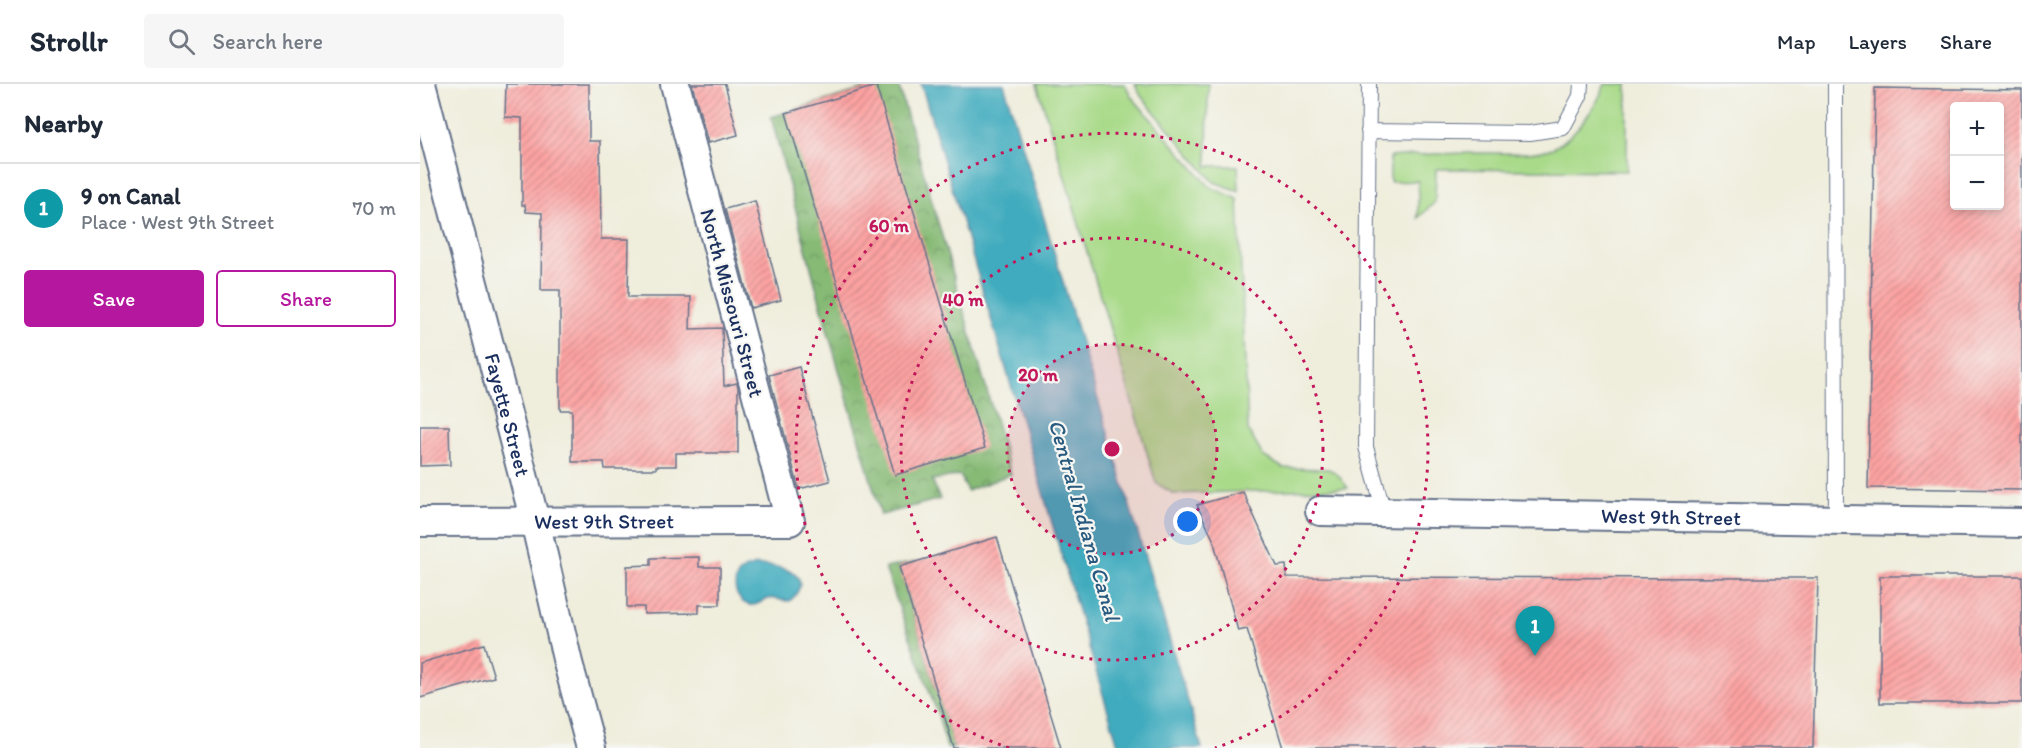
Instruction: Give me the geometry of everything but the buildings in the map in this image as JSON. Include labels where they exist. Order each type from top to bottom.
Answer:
[{"type":"street","name":"Fayette Street","points":[[421,84],[535,521],[568,663],[591,748]]},
{"type":"street","name":"North Missouri Street","points":[[675,84],[790,521]]},
{"type":"street","name":"West 9th Street","points":[[1320,511],[2022,523]]},
{"type":"street","name":"West 9th Street","points":[[420,522],[790,521]]},
{"type":"lane","points":[[1369,84],[1366,447],[1384,512]]},
{"type":"lane","points":[[1368,131],[1530,134],[1563,128],[1580,96],[1581,84]]},
{"type":"lane","points":[[1835,84],[1836,520]]},
{"type":"green space","points":[[880,84],[898,84],[1011,474],[967,491],[960,475],[932,480],[940,499],[881,515],[828,332],[771,117]]},
{"type":"green space","points":[[1037,84],[1125,84],[1131,96],[1210,187],[1238,199],[1248,430],[1263,456],[1283,468],[1329,469],[1338,475],[1348,488],[1174,494],[1156,483]]},
{"type":"green space","points":[[1135,84],[1208,84],[1207,166],[1238,166],[1239,191],[1214,182],[1141,96]]},
{"type":"green space","points":[[1605,84],[1627,84],[1627,171],[1436,169],[1435,202],[1418,218],[1418,181],[1390,182],[1390,157],[1450,153],[1527,153],[1550,149],[1566,139],[1583,122]]},
{"type":"green space","points":[[921,561],[899,567],[954,748],[947,748],[938,715],[885,568]]},
{"type":"water","name":"Central Indiana Canal","points":[[921,84],[1004,84],[1202,748],[1119,748]]},
{"type":"water","points":[[756,565],[784,569],[798,577],[800,584],[798,591],[790,601],[770,599],[756,605],[749,605],[740,599],[737,595],[736,579],[744,569]]},
{"type":"place","name":"9 on Canal","points":[[1535,656]]}]
